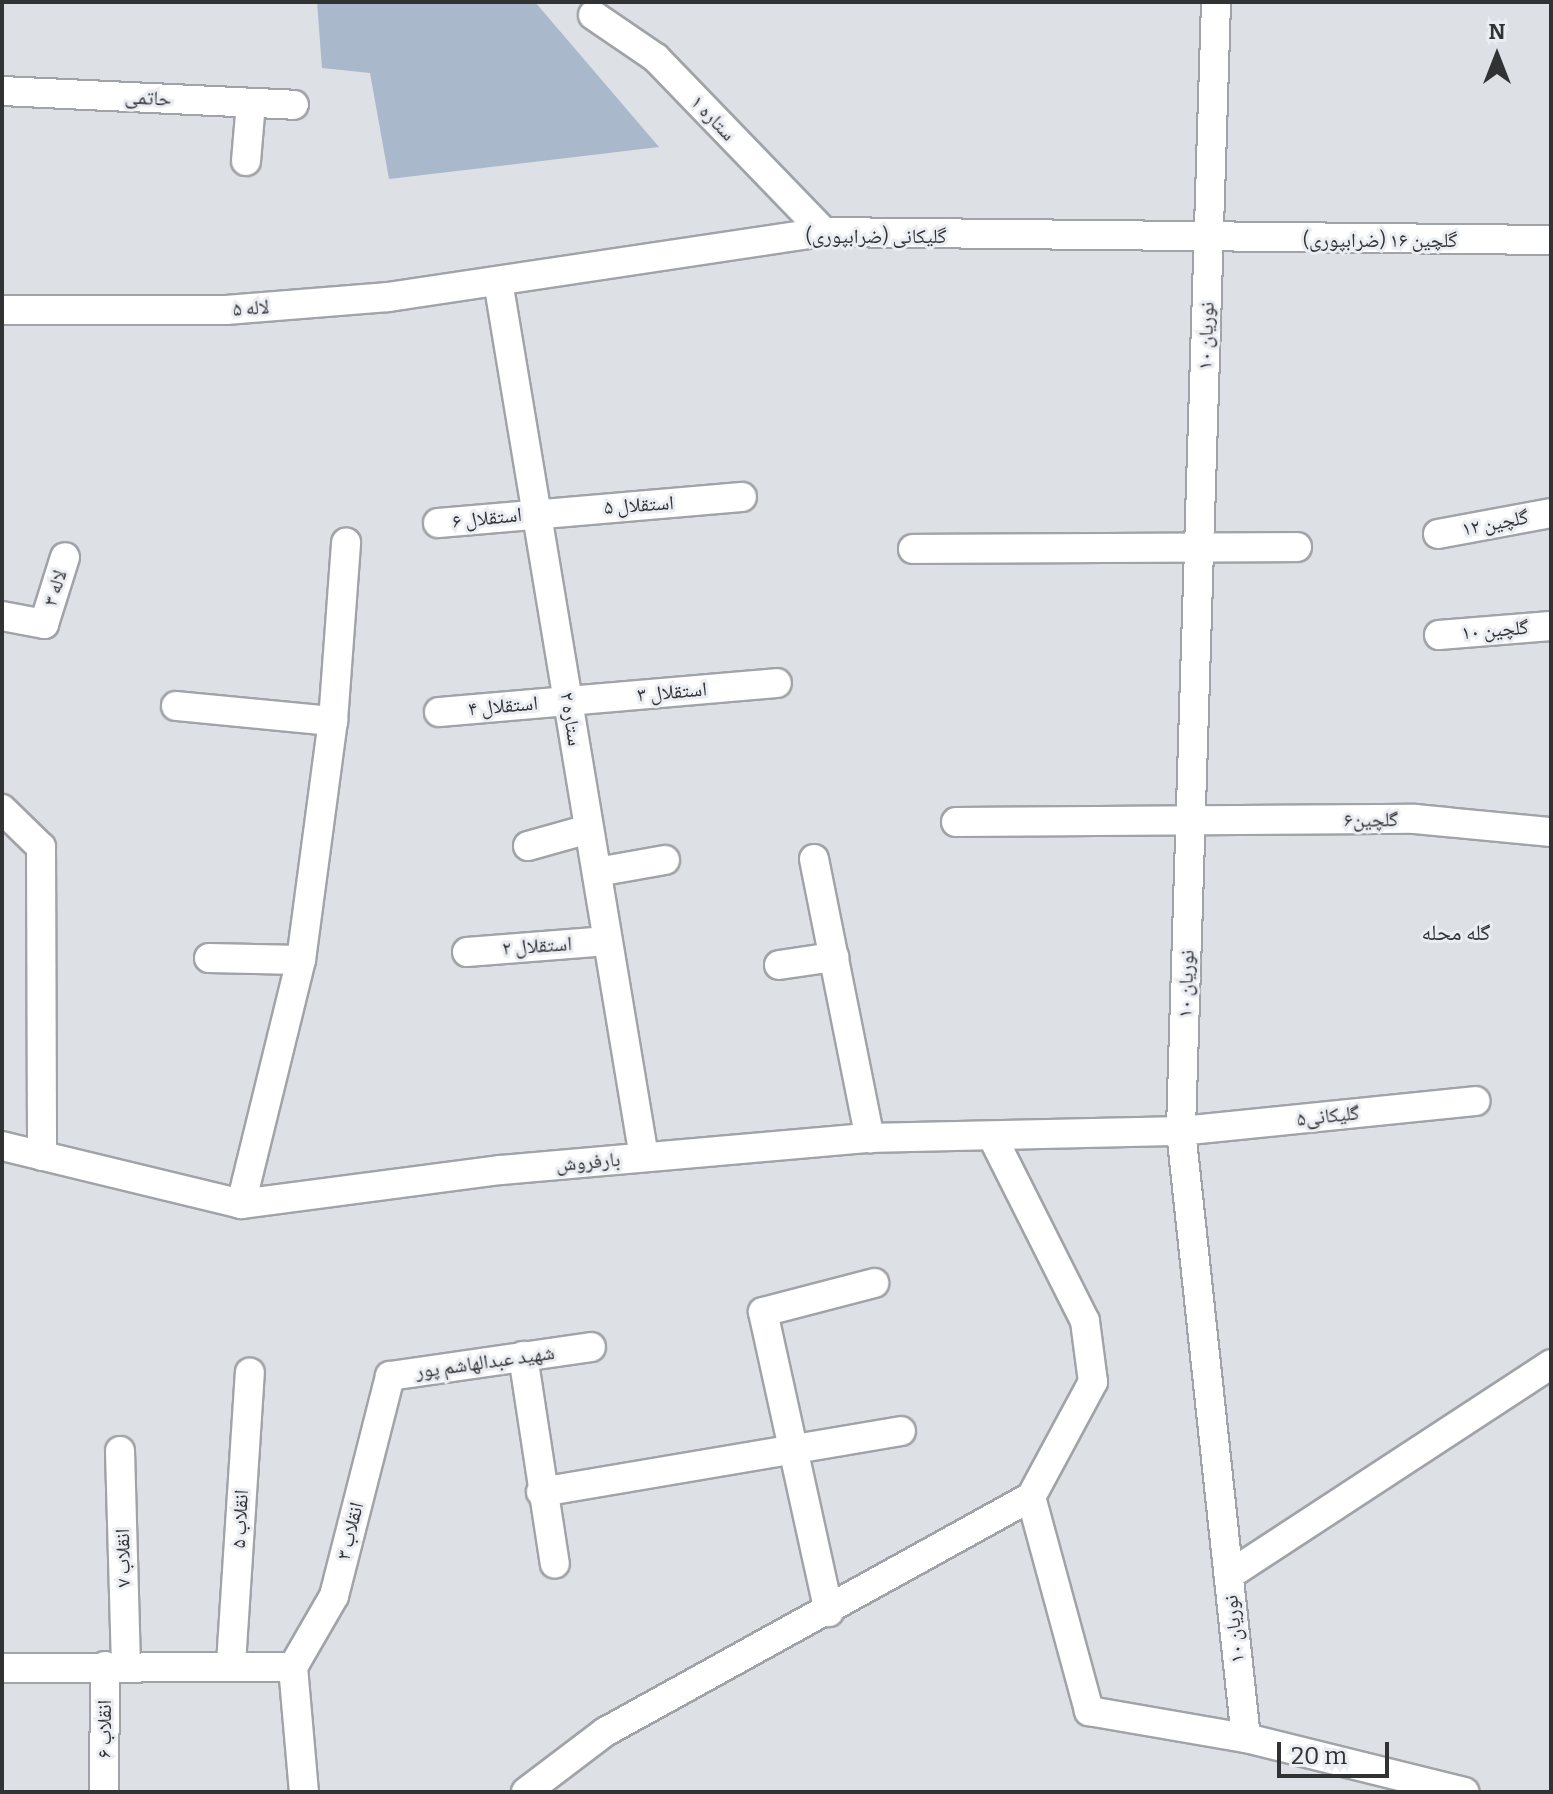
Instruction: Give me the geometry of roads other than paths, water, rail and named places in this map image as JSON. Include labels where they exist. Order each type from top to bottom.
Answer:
[{"type":"street","name":"نوریان ۱۰","points":[[1216,2],[1181,1131],[1246,1738]]},
{"type":"street","name":"ستاره ۱","points":[[593,15],[656,58],[824,232]]},
{"type":"street","name":"حاتمی","points":[[2,91],[294,105]]},
{"type":"street","points":[[246,161],[251,103]]},
{"type":"street","name":"گلیکانی (ضرابپوری)","points":[[498,281],[824,232],[1209,239]]},
{"type":"street","name":"گلچین ۱۶ (ضرابپوری)","points":[[1209,239],[1551,240]]},
{"type":"street","name":"لاله ۵","points":[[2,310],[226,310],[498,281]]},
{"type":"street","name":"ستاره ۲","points":[[498,281],[644,1157]]},
{"type":"street","name":"استقلال ۵","points":[[536,513],[742,497]]},
{"type":"street","name":"استقلال ۶","points":[[438,523],[536,513]]},
{"type":"street","name":"گلچین ۱۲","points":[[1438,534],[1551,513]]},
{"type":"street","points":[[241,1204],[301,960],[333,721],[346,542]]},
{"type":"street","points":[[913,549],[1297,547]]},
{"type":"street","name":"لاله ۳","points":[[2,616],[44,624],[65,557]]},
{"type":"street","name":"گلچین ۱۰","points":[[1439,635],[1551,626]]},
{"type":"street","name":"استقلال ۳","points":[[568,700],[777,683]]},
{"type":"street","name":"استقلال ۴","points":[[439,712],[568,700]]},
{"type":"street","points":[[176,706],[333,721]]},
{"type":"street","points":[[2,809],[41,847],[42,1156]]},
{"type":"street","name":"گلچین۶","points":[[956,822],[1415,819],[1551,832]]},
{"type":"street","points":[[528,846],[589,829]]},
{"type":"street","points":[[814,859],[870,1138]]},
{"type":"street","points":[[597,872],[665,860]]},
{"type":"street","name":"استقلال ۲","points":[[467,952],[608,941]]},
{"type":"street","points":[[779,965],[834,957]]},
{"type":"street","points":[[209,958],[301,960]]},
{"type":"street","name":"گلیکانی۵","points":[[1181,1131],[1475,1101]]},
{"type":"street","name":"بارفروش","points":[[2,1146],[241,1204],[644,1157],[870,1138],[994,1140],[1181,1131]]},
{"type":"street","points":[[526,1792],[605,1732],[829,1612],[1031,1497],[1093,1382],[1085,1321],[994,1140]]},
{"type":"street","points":[[829,1612],[763,1312],[874,1283]]},
{"type":"street","name":"شهید عبدالهاشم پور","points":[[386,1386],[390,1376],[591,1347]]},
{"type":"street","points":[[523,1356],[541,1492],[555,1564]]},
{"type":"street","points":[[1229,1575],[1551,1364]]},
{"type":"street","name":"انقلاب ۵","points":[[231,1664],[250,1373]]},
{"type":"street","name":"انقلاب ۳","points":[[293,1667],[334,1596],[386,1386]]},
{"type":"street","points":[[541,1492],[901,1431]]},
{"type":"street","name":"انقلاب ۷","points":[[115,1666],[120,1451]]},
{"type":"street","points":[[1031,1497],[1089,1711],[1246,1738],[1464,1792]]},
{"type":"street","points":[[2,1668],[231,1664],[293,1667],[304,1792]]},
{"type":"street","name":"انقلاب ۶","points":[[104,1792],[115,1666]]},
{"type":"district","name":"گله محله","points":[[1456,933]]}]
